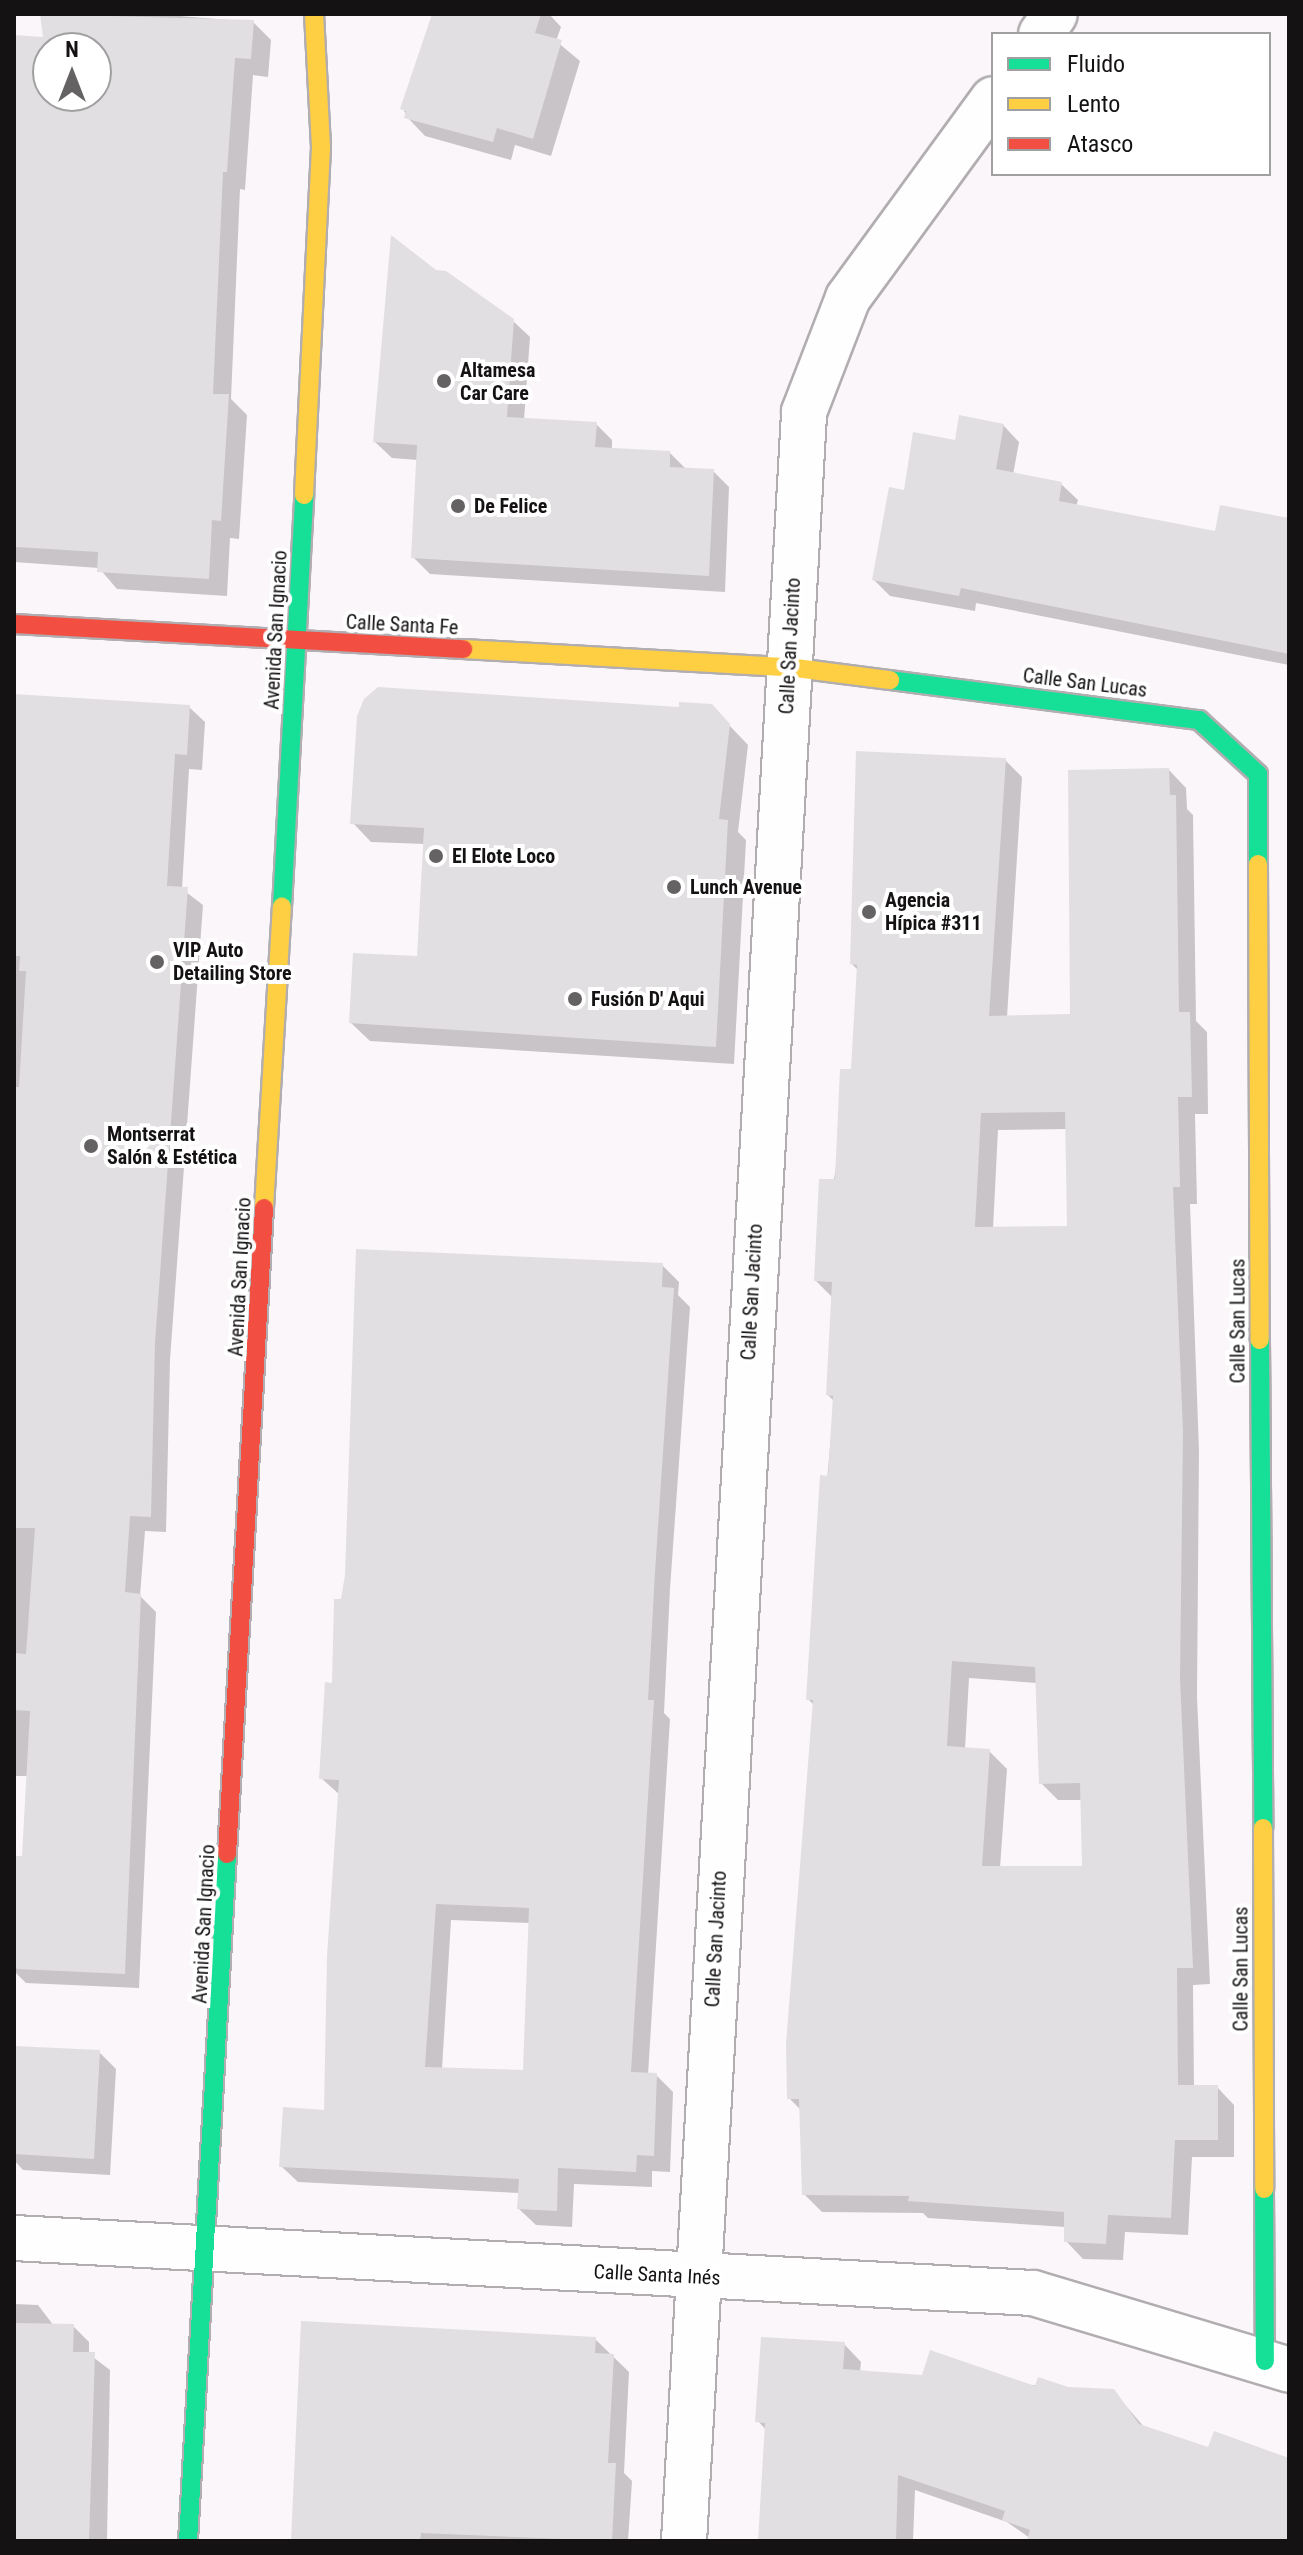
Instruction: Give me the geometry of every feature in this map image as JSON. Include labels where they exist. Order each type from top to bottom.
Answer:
[{"type":"street","name":"Avenida San Ignacio","points":[[188,2541],[208,2249],[297,641],[321,147],[314,14]]},
{"type":"street","points":[[1042,32],[1055,14]]},
{"type":"street","name":"Calle San Jacinto","points":[[684,2541],[804,412],[848,298],[991,102]]},
{"type":"street","name":"Calle Santa Fe","points":[[14,624],[788,667]]},
{"type":"street","name":"Calle San Lucas","points":[[788,667],[1199,720],[1258,774],[1277,2366]]},
{"type":"street","name":"Calle Santa Inés","points":[[14,2238],[697,2278],[1033,2293],[1277,2366]]},
{"type":"building","points":[[40,14],[254,20],[251,59],[235,58],[227,172],[223,172],[213,394],[229,394],[221,521],[212,520],[209,579],[97,572],[98,552],[16,547],[14,35],[32,36],[32,112],[112,112],[112,32],[42,32]]},
{"type":"building","points":[[432,14],[541,14],[535,33],[562,40],[533,139],[497,128],[493,142],[404,118],[406,111],[400,109]]},
{"type":"building","points":[[391,235],[436,270],[446,271],[514,319],[507,417],[597,422],[595,447],[670,451],[670,467],[714,469],[709,576],[411,558],[417,445],[373,442]]},
{"type":"building","points":[[959,415],[1004,424],[996,469],[1062,482],[1059,501],[1215,531],[1220,505],[1289,518],[1289,654],[961,588],[959,596],[872,580],[889,487],[904,490],[913,432],[955,440]]},
{"type":"building","points":[[378,687],[679,707],[679,702],[712,704],[730,724],[719,819],[728,820],[716,1047],[349,1023],[353,953],[417,956],[424,828],[350,824],[357,716],[364,699]]},
{"type":"building","points":[[14,694],[190,705],[187,755],[175,754],[167,886],[188,887],[155,1343],[151,1517],[130,1516],[125,1592],[141,1594],[125,1974],[17,1969],[14,1963],[14,1856],[22,1856],[30,1711],[14,1710],[14,1653],[26,1654],[35,1528],[14,1528],[14,1087],[19,1087],[26,971],[19,971],[20,956],[14,956]]},
{"type":"building","points":[[856,751],[1006,758],[989,1016],[1070,1014],[1068,770],[1169,768],[1170,795],[1176,795],[1179,1012],[1190,1012],[1192,1097],[1178,1097],[1180,1187],[1173,1187],[1183,1432],[1180,1678],[1193,1968],[1177,1968],[1178,2085],[1218,2085],[1218,2140],[1175,2140],[1171,2218],[1108,2215],[1106,2244],[1064,2242],[1064,2212],[908,2201],[909,2196],[802,2195],[799,2099],[787,2099],[786,2044],[813,1700],[806,1700],[820,1475],[828,1476],[833,1396],[826,1395],[832,1282],[814,1281],[819,1179],[835,1179],[840,1069],[851,1069],[857,965],[850,964]],"holes":[[[1065,1112],[1067,1226],[975,1227],[981,1113]],[[952,1661],[1035,1667],[1039,1784],[1080,1783],[1082,1866],[982,1866],[990,1749],[947,1746]]]},
{"type":"building","points":[[356,1249],[663,1263],[662,1287],[674,1288],[655,1572],[648,1700],[654,1700],[631,2072],[657,2073],[654,2156],[637,2155],[636,2172],[558,2168],[557,2211],[517,2209],[519,2179],[279,2167],[283,2107],[324,2110],[327,1956],[339,1780],[319,1779],[325,1682],[332,1683],[334,1599],[341,1599],[345,1575]],"holes":[[[436,1904],[529,1908],[523,2070],[425,2067]]]},
{"type":"building","points":[[14,2046],[100,2050],[94,2159],[14,2154]]},
{"type":"building","points":[[301,2321],[596,2337],[595,2353],[614,2354],[608,2463],[616,2463],[612,2541],[421,2533],[420,2541],[291,2541]]},
{"type":"building","points":[[14,2323],[74,2324],[73,2352],[95,2352],[89,2541],[14,2541]]},
{"type":"building","points":[[761,2337],[845,2342],[843,2369],[922,2375],[930,2350],[1035,2386],[1038,2377],[1068,2387],[1114,2389],[1139,2424],[1208,2447],[1214,2431],[1289,2458],[1289,2541],[1027,2541],[1030,2530],[1002,2520],[1005,2511],[898,2475],[896,2541],[758,2541],[765,2423],[755,2422]]},
{"type":"traffic: fast","points":[[282,907],[304,495]]},
{"type":"traffic: fast","points":[[890,680],[1199,720],[1258,774],[1258,864]]},
{"type":"traffic: fast","points":[[1260,1340],[1263,1828]]},
{"type":"traffic: fast","points":[[188,2541],[227,1854]]},
{"type":"traffic: fast","points":[[1264,2189],[1265,2361]]},
{"type":"traffic: slow","points":[[304,495],[321,147],[314,14]]},
{"type":"traffic: slow","points":[[463,649],[788,667],[890,680]]},
{"type":"traffic: slow","points":[[1258,864],[1260,1340]]},
{"type":"traffic: slow","points":[[264,1208],[282,907]]},
{"type":"traffic: slow","points":[[1263,1828],[1264,2189]]},
{"type":"traffic: jam","points":[[14,624],[463,649]]},
{"type":"traffic: jam","points":[[227,1854],[264,1208]]},
{"type":"place","name":"Altamesa Car Care","points":[[444,381]]},
{"type":"place","name":"De Felice","points":[[458,506]]},
{"type":"place","name":"El Elote Loco","points":[[436,856]]},
{"type":"place","name":"Lunch Avenue","points":[[674,887]]},
{"type":"place","name":"Agencia Hípica #311","points":[[869,912]]},
{"type":"place","name":"VIP Auto Detailing Store","points":[[157,962]]},
{"type":"place","name":"Fusión D' Aqui","points":[[575,999]]},
{"type":"place","name":"Montserrat Salón & Estética","points":[[91,1146]]}]
